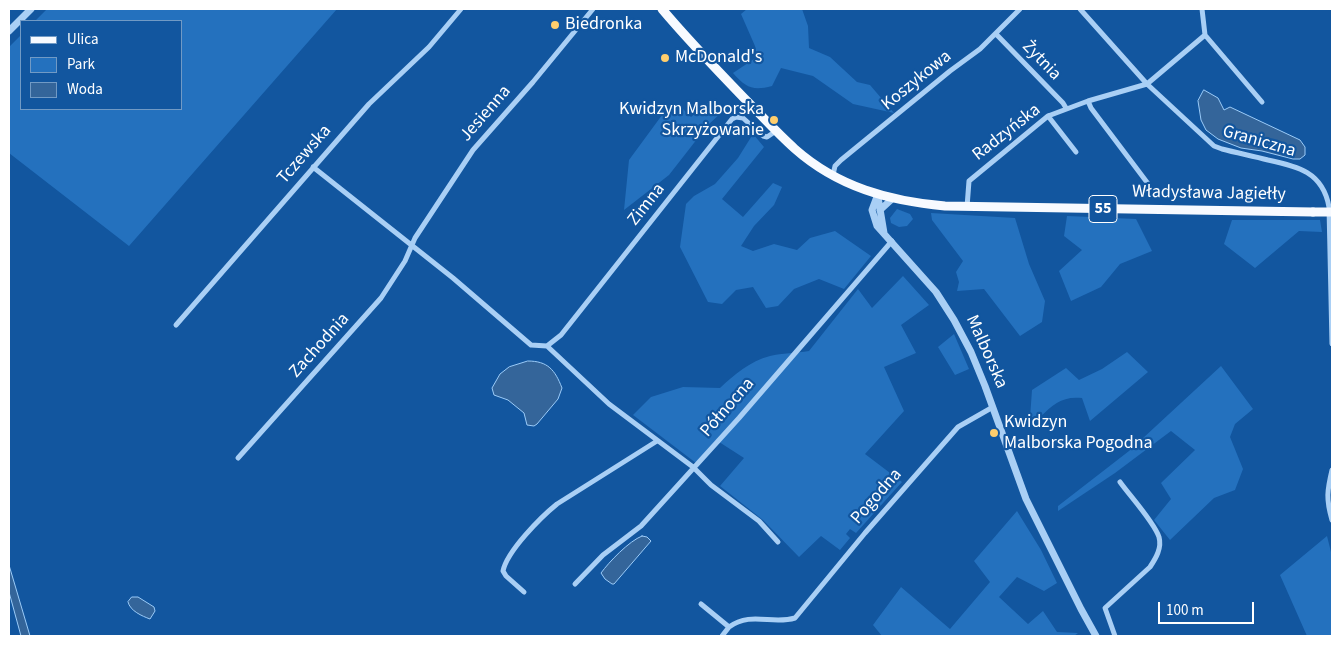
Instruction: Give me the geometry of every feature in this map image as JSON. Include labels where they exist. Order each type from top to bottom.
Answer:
[{"type":"main road","name":"55","points":[[662,9],[720,73],[796,150],[833,175],[861,189],[878,194]]},
{"type":"main road","name":"Władysława Jagiełły","points":[[878,194],[913,203],[967,207],[1332,212]]},
{"type":"street","points":[[9,31],[31,9]]},
{"type":"street","name":"Tczewska","points":[[176,325],[369,104],[429,47],[461,9]]},
{"type":"street","name":"Jesienna","points":[[412,246],[448,185],[473,150],[533,82],[593,9]]},
{"type":"street","name":"Koszykowa","points":[[833,175],[835,166],[841,160],[950,70],[980,49],[1020,9]]},
{"type":"street","name":"Graniczna","points":[[1080,9],[1147,84],[1214,146],[1294,166],[1309,173],[1320,185],[1327,198],[1329,207],[1332,344]]},
{"type":"street","points":[[1202,9],[1206,36],[1262,102]]},
{"type":"street","name":"Żytnia","points":[[996,34],[1066,108]]},
{"type":"street","name":"Radzyńska","points":[[967,207],[969,181],[1048,116],[1088,100],[1147,84],[1206,36]]},
{"type":"street","points":[[1088,100],[1091,108],[1149,185]]},
{"type":"street","points":[[1048,116],[1076,152]]},
{"type":"street","name":"Zimna","points":[[546,346],[561,335],[732,119],[736,117],[743,118],[763,136],[767,137],[776,131]]},
{"type":"street","points":[[313,167],[453,278],[531,345],[546,346],[609,404],[694,468],[711,485],[758,522],[778,542]]},
{"type":"street","points":[[878,194],[884,233]]},
{"type":"street","name":"Malborska","points":[[878,194],[872,210],[877,226],[936,292],[954,320],[971,352],[1026,499],[1080,609],[1096,636]]},
{"type":"street","points":[[880,210],[892,199]]},
{"type":"street","name":"Północna","points":[[575,584],[603,555],[642,526],[739,418],[892,241]]},
{"type":"street","name":"Zachodnia","points":[[238,458],[381,298],[405,261],[412,246]]},
{"type":"street","name":"Pogodna","points":[[729,627],[738,621],[748,619],[788,620],[795,618],[864,533],[958,427],[992,407]]},
{"type":"street","points":[[524,592],[506,576],[503,571],[504,564],[510,554],[544,514],[656,441]]},
{"type":"street","points":[[1332,470],[1327,491],[1327,504],[1332,520]]},
{"type":"street","points":[[1115,636],[1104,608],[1150,567],[1156,559],[1159,550],[1159,538],[1154,527],[1120,482]]},
{"type":"street","points":[[701,604],[729,627],[722,636]]},
{"type":"green space","points":[[47,9],[337,9],[129,246],[9,153],[9,47],[20,36],[20,110],[182,110],[182,20],[36,20]]},
{"type":"green space","points":[[747,9],[802,9],[808,26],[809,48],[830,57],[857,82],[870,85],[894,113],[853,104],[813,76],[781,68],[772,86],[755,88],[746,85],[733,73],[757,57],[755,46],[741,14]]},
{"type":"green space","points":[[708,103],[723,111],[708,125],[669,175],[624,210],[629,160],[665,111],[675,106],[680,106],[691,117]]},
{"type":"green space","points":[[753,134],[764,147],[722,199],[743,217],[773,183],[782,187],[774,205],[754,226],[741,246],[753,251],[774,244],[797,250],[810,238],[835,231],[871,256],[844,289],[819,279],[794,289],[778,306],[766,308],[753,287],[736,290],[722,304],[708,302],[680,247],[686,204],[694,196],[715,184],[738,158]]},
{"type":"green space","points":[[897,209],[910,214],[913,219],[907,226],[899,227],[891,223],[890,218]]},
{"type":"green space","points":[[931,213],[1015,218],[1029,264],[1045,301],[1042,322],[1020,336],[984,289],[957,291],[959,282],[956,272],[963,261],[932,220]]},
{"type":"green space","points":[[1067,216],[1136,219],[1152,251],[1120,264],[1101,287],[1071,301],[1059,271],[1082,250],[1064,236]]},
{"type":"green space","points":[[1232,220],[1320,220],[1322,232],[1299,231],[1255,268],[1224,244]]},
{"type":"green space","points":[[903,276],[929,305],[901,325],[916,353],[884,367],[904,411],[865,454],[902,482],[856,533],[850,529],[846,534],[850,538],[840,550],[821,536],[799,557],[763,520],[720,486],[744,458],[716,440],[696,463],[633,415],[651,397],[683,387],[720,388],[743,369],[763,358],[779,354],[809,351],[858,289],[872,308]]},
{"type":"green space","points":[[954,334],[969,369],[955,375],[938,347]]},
{"type":"green space","points":[[1127,352],[1148,372],[1090,421],[1082,398],[1069,398],[1054,405],[1040,417],[1030,418],[1032,390],[1066,368],[1079,380],[1102,369]]},
{"type":"green space","points":[[1221,366],[1253,409],[1235,424],[1230,437],[1243,469],[1235,490],[1214,498],[1170,540],[1154,520],[1171,499],[1161,483],[1195,450],[1171,431],[1115,473],[1058,511],[1058,506],[1129,451]]},
{"type":"green space","points":[[1017,511],[1041,550],[1057,583],[1044,591],[1017,577],[999,597],[1028,624],[1043,611],[1057,632],[1078,633],[1074,636],[882,636],[873,625],[901,587],[950,629],[990,582],[974,561]]},
{"type":"green space","points":[[1327,536],[1332,556],[1332,636],[1307,636],[1280,575]]},
{"type":"water","points":[[1204,90],[1218,98],[1224,110],[1230,107],[1300,140],[1305,147],[1305,155],[1300,159],[1293,159],[1241,148],[1218,139],[1206,130],[1201,120],[1198,101]]},
{"type":"water","points":[[528,361],[535,361],[550,368],[557,376],[562,388],[558,399],[534,426],[527,425],[524,413],[508,400],[494,395],[492,388],[500,374],[509,367]]},
{"type":"water","points":[[642,536],[647,537],[651,541],[614,584],[605,579],[601,573],[609,563],[625,547]]},
{"type":"water","points":[[9,565],[30,636],[21,636],[9,592]]},
{"type":"water","points":[[132,597],[138,597],[154,607],[155,611],[150,619],[140,615],[131,608],[128,602]]},
{"type":"place","name":"Biedronka","points":[[555,25]]},
{"type":"place","name":"McDonald's","points":[[665,58]]},
{"type":"place","name":"Kwidzyn Malborska Skrzyżowanie","points":[[774,120]]},
{"type":"place","name":"Kwidzyn Malborska Pogodna","points":[[994,433]]}]
